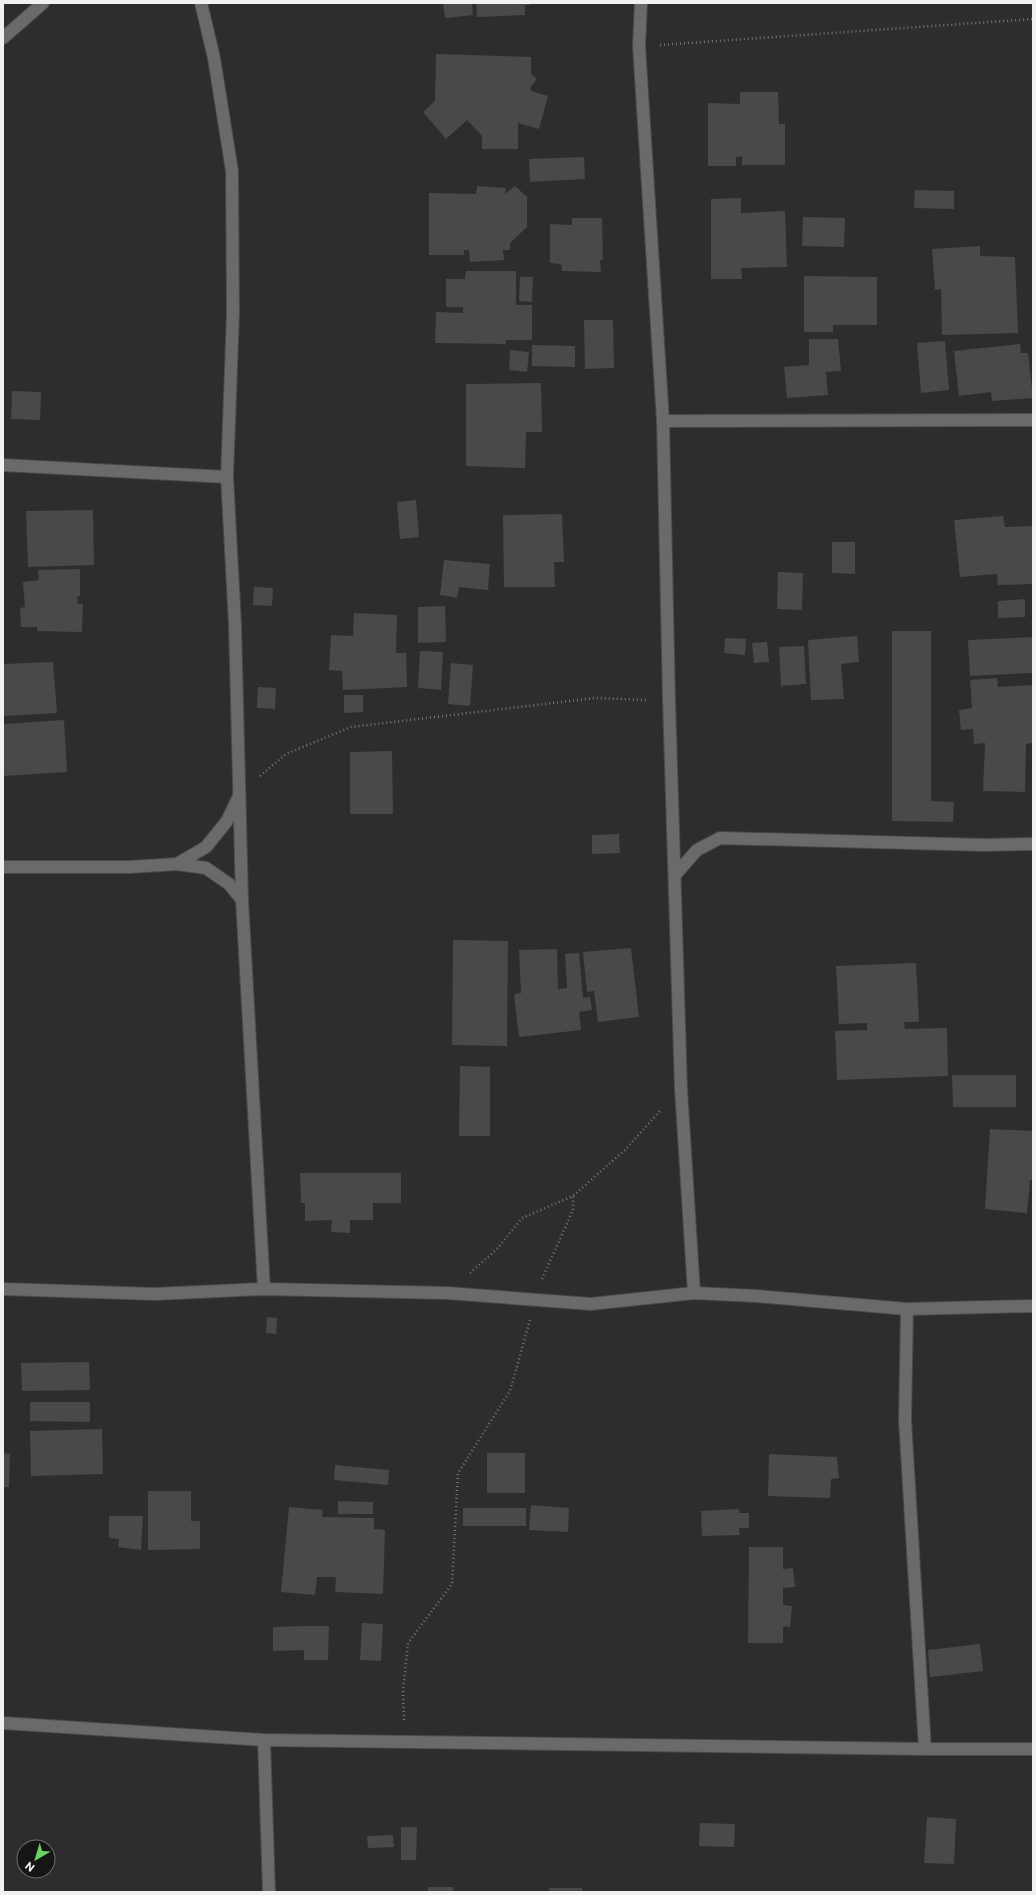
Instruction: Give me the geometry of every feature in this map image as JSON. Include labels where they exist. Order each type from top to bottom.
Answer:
[{"type":"street","points":[[3,38],[43,3]]},
{"type":"street","points":[[201,3],[214,58],[232,171],[233,313],[227,477],[235,624],[241,793],[242,900],[264,1289]]},
{"type":"street","points":[[641,3],[639,46],[663,421],[669,700],[681,1089],[694,1293]]},
{"type":"street","points":[[663,421],[1033,420]]},
{"type":"street","points":[[3,466],[227,477]]},
{"type":"street","points":[[177,864],[206,847],[227,821],[241,793]]},
{"type":"street","points":[[675,875],[697,850],[720,838],[984,845],[1033,844]]},
{"type":"street","points":[[3,867],[130,867],[177,864],[206,868],[229,884],[242,900]]},
{"type":"street","points":[[3,1289],[155,1294],[264,1289],[446,1293],[591,1304],[694,1293],[758,1296],[907,1309],[1033,1306]]},
{"type":"street","points":[[907,1309],[906,1420],[925,1749]]},
{"type":"street","points":[[3,1723],[264,1740],[925,1749],[1033,1749]]},
{"type":"street","points":[[264,1740],[269,1892]]},
{"type":"path","points":[[639,46],[1033,19]]},
{"type":"path","points":[[241,793],[286,754],[352,727],[595,698],[669,700]]},
{"type":"path","points":[[446,1293],[498,1248],[522,1218],[573,1196],[626,1150],[681,1089]]},
{"type":"path","points":[[405,1742],[403,1691],[408,1643],[452,1584],[458,1474],[510,1391],[543,1275],[573,1210],[573,1196]]},
{"type":"building","points":[[443,3],[472,3],[473,15],[445,18]]},
{"type":"building","points":[[476,3],[529,3],[530,5],[525,5],[525,15],[477,17]]},
{"type":"building","points":[[436,54],[531,57],[531,74],[537,79],[530,88],[531,91],[548,96],[539,129],[518,123],[518,149],[482,149],[482,136],[467,120],[446,139],[423,112],[435,101]]},
{"type":"building","points":[[740,92],[778,92],[779,124],[785,124],[785,165],[742,165],[742,156],[736,157],[736,166],[708,166],[708,103],[740,104]]},
{"type":"building","points":[[584,157],[585,179],[530,182],[529,159]]},
{"type":"building","points":[[477,186],[506,188],[505,194],[515,186],[527,197],[527,227],[510,243],[510,250],[503,250],[504,260],[470,262],[469,250],[464,250],[464,255],[429,255],[429,193],[476,194]]},
{"type":"building","points":[[915,190],[954,191],[954,209],[914,208]]},
{"type":"building","points":[[741,198],[741,213],[785,211],[787,267],[741,268],[742,279],[711,279],[711,199]]},
{"type":"building","points":[[803,217],[845,218],[844,247],[802,246]]},
{"type":"building","points":[[572,218],[602,218],[603,260],[600,260],[601,272],[562,271],[561,264],[550,263],[550,224],[572,225]]},
{"type":"building","points":[[980,246],[980,256],[1015,257],[1018,333],[942,335],[941,289],[935,290],[932,249]]},
{"type":"building","points":[[466,271],[516,271],[516,305],[532,305],[532,340],[506,340],[506,344],[435,343],[436,312],[463,313],[463,307],[446,307],[446,279],[465,279]]},
{"type":"building","points":[[804,276],[877,277],[877,325],[833,325],[833,332],[804,332]]},
{"type":"building","points":[[520,277],[533,277],[532,302],[519,301]]},
{"type":"building","points":[[584,320],[613,320],[614,368],[585,369]]},
{"type":"building","points":[[809,339],[838,339],[841,371],[826,372],[828,395],[787,398],[784,367],[809,365]]},
{"type":"building","points":[[945,341],[949,390],[921,393],[917,343]]},
{"type":"building","points":[[1020,344],[1021,353],[1028,353],[1033,398],[992,401],[991,392],[959,396],[954,351]]},
{"type":"building","points":[[532,345],[575,346],[575,367],[532,366]]},
{"type":"building","points":[[510,350],[529,352],[527,372],[509,370]]},
{"type":"building","points":[[541,383],[542,432],[526,432],[525,468],[466,466],[466,384]]},
{"type":"building","points":[[12,391],[41,392],[40,420],[11,419]]},
{"type":"building","points":[[416,500],[419,537],[400,539],[397,502]]},
{"type":"building","points":[[93,510],[94,565],[28,567],[26,511]]},
{"type":"building","points":[[562,514],[564,562],[554,562],[555,587],[504,587],[503,515]]},
{"type":"building","points":[[1003,516],[1005,527],[1033,526],[1033,584],[998,585],[997,574],[960,577],[954,520]]},
{"type":"building","points":[[832,542],[855,542],[855,574],[832,573]]},
{"type":"building","points":[[444,560],[490,564],[488,590],[459,587],[457,598],[440,595]]},
{"type":"building","points":[[80,569],[80,596],[77,597],[78,604],[83,604],[82,632],[37,631],[37,627],[21,627],[20,608],[25,607],[23,582],[39,580],[38,570]]},
{"type":"building","points":[[778,572],[803,573],[802,610],[777,609]]},
{"type":"building","points":[[254,587],[273,588],[272,606],[253,605]]},
{"type":"building","points":[[1025,599],[1025,617],[998,618],[998,601]]},
{"type":"building","points":[[445,606],[446,642],[418,643],[418,607]]},
{"type":"building","points":[[354,613],[397,615],[396,653],[406,653],[407,687],[343,690],[342,671],[329,670],[331,635],[353,636]]},
{"type":"building","points":[[892,631],[931,631],[931,801],[954,802],[953,822],[892,821]]},
{"type":"building","points":[[857,636],[859,662],[841,664],[844,699],[811,700],[808,640]]},
{"type":"building","points":[[1033,637],[1033,673],[970,676],[968,640]]},
{"type":"building","points":[[725,638],[746,639],[745,655],[724,653]]},
{"type":"building","points":[[767,642],[769,662],[754,663],[752,643]]},
{"type":"building","points":[[804,646],[806,684],[781,686],[779,647]]},
{"type":"building","points":[[420,651],[443,652],[441,690],[418,688]]},
{"type":"building","points":[[53,662],[57,713],[3,716],[3,664]]},
{"type":"building","points":[[451,663],[473,665],[470,706],[448,704]]},
{"type":"building","points":[[997,678],[998,687],[1033,685],[1033,743],[1026,744],[1025,792],[983,791],[985,743],[974,744],[973,729],[961,730],[959,710],[972,708],[970,680]]},
{"type":"building","points":[[258,687],[276,688],[275,709],[257,708]]},
{"type":"building","points":[[344,695],[363,695],[363,712],[344,713]]},
{"type":"building","points":[[64,720],[67,772],[3,776],[3,724]]},
{"type":"building","points":[[392,751],[393,814],[350,814],[350,752]]},
{"type":"building","points":[[619,834],[620,853],[592,854],[592,835]]},
{"type":"building","points":[[453,940],[508,941],[507,1046],[452,1045]]},
{"type":"building","points":[[631,948],[639,1017],[598,1022],[594,991],[587,992],[583,952]]},
{"type":"building","points":[[557,949],[558,989],[567,988],[565,954],[579,953],[583,998],[590,997],[592,1010],[579,1012],[581,1030],[519,1037],[514,994],[521,993],[519,950]]},
{"type":"building","points":[[916,963],[919,1022],[904,1022],[905,1029],[947,1028],[948,1076],[837,1080],[835,1031],[867,1030],[867,1023],[839,1024],[836,966]]},
{"type":"building","points":[[460,1066],[490,1067],[490,1136],[459,1136]]},
{"type":"building","points":[[952,1075],[1016,1075],[1016,1107],[953,1107]]},
{"type":"building","points":[[990,1129],[1033,1131],[1033,1180],[1030,1180],[1027,1213],[985,1209]]},
{"type":"building","points":[[300,1173],[401,1173],[401,1203],[373,1203],[373,1220],[350,1220],[350,1233],[331,1232],[332,1220],[305,1221],[305,1203],[301,1203]]},
{"type":"building","points":[[267,1317],[277,1318],[276,1334],[266,1333]]},
{"type":"building","points":[[89,1362],[90,1390],[22,1391],[21,1363]]},
{"type":"building","points":[[30,1402],[90,1402],[90,1422],[30,1421]]},
{"type":"building","points":[[102,1429],[103,1474],[31,1476],[30,1431]]},
{"type":"building","points":[[3,1453],[10,1454],[9,1487],[3,1487]]},
{"type":"building","points":[[487,1453],[525,1453],[525,1493],[487,1493]]},
{"type":"building","points":[[769,1454],[837,1457],[839,1478],[831,1479],[830,1498],[768,1496]]},
{"type":"building","points":[[335,1465],[389,1470],[388,1485],[334,1480]]},
{"type":"building","points":[[148,1491],[191,1491],[191,1521],[200,1521],[200,1549],[148,1550]]},
{"type":"building","points":[[338,1501],[373,1502],[373,1514],[338,1514]]},
{"type":"building","points":[[531,1505],[569,1508],[568,1532],[529,1530]]},
{"type":"building","points":[[289,1507],[323,1510],[322,1517],[374,1518],[374,1529],[385,1530],[383,1594],[335,1592],[336,1577],[317,1577],[315,1595],[281,1592]]},
{"type":"building","points":[[463,1508],[526,1508],[526,1526],[463,1526]]},
{"type":"building","points":[[739,1509],[739,1513],[749,1513],[749,1528],[739,1528],[740,1535],[702,1536],[701,1511]]},
{"type":"building","points":[[109,1516],[143,1516],[141,1550],[118,1547],[119,1539],[109,1538]]},
{"type":"building","points":[[749,1547],[783,1547],[783,1569],[793,1568],[795,1587],[783,1588],[783,1605],[792,1606],[790,1627],[783,1626],[783,1643],[748,1643]]},
{"type":"building","points":[[362,1623],[383,1624],[381,1661],[360,1660]]},
{"type":"building","points":[[329,1626],[328,1660],[304,1660],[304,1650],[273,1651],[273,1627]]},
{"type":"building","points":[[980,1644],[983,1671],[930,1677],[928,1650]]},
{"type":"building","points":[[927,1817],[956,1819],[954,1864],[924,1863]]},
{"type":"building","points":[[700,1823],[735,1824],[734,1847],[699,1846]]},
{"type":"building","points":[[401,1827],[417,1827],[416,1860],[401,1860]]},
{"type":"building","points":[[393,1835],[394,1847],[368,1848],[367,1836]]},
{"type":"building","points":[[428,1887],[453,1887],[453,1892],[428,1892]]},
{"type":"building","points":[[549,1888],[582,1888],[582,1892],[550,1892]]}]
